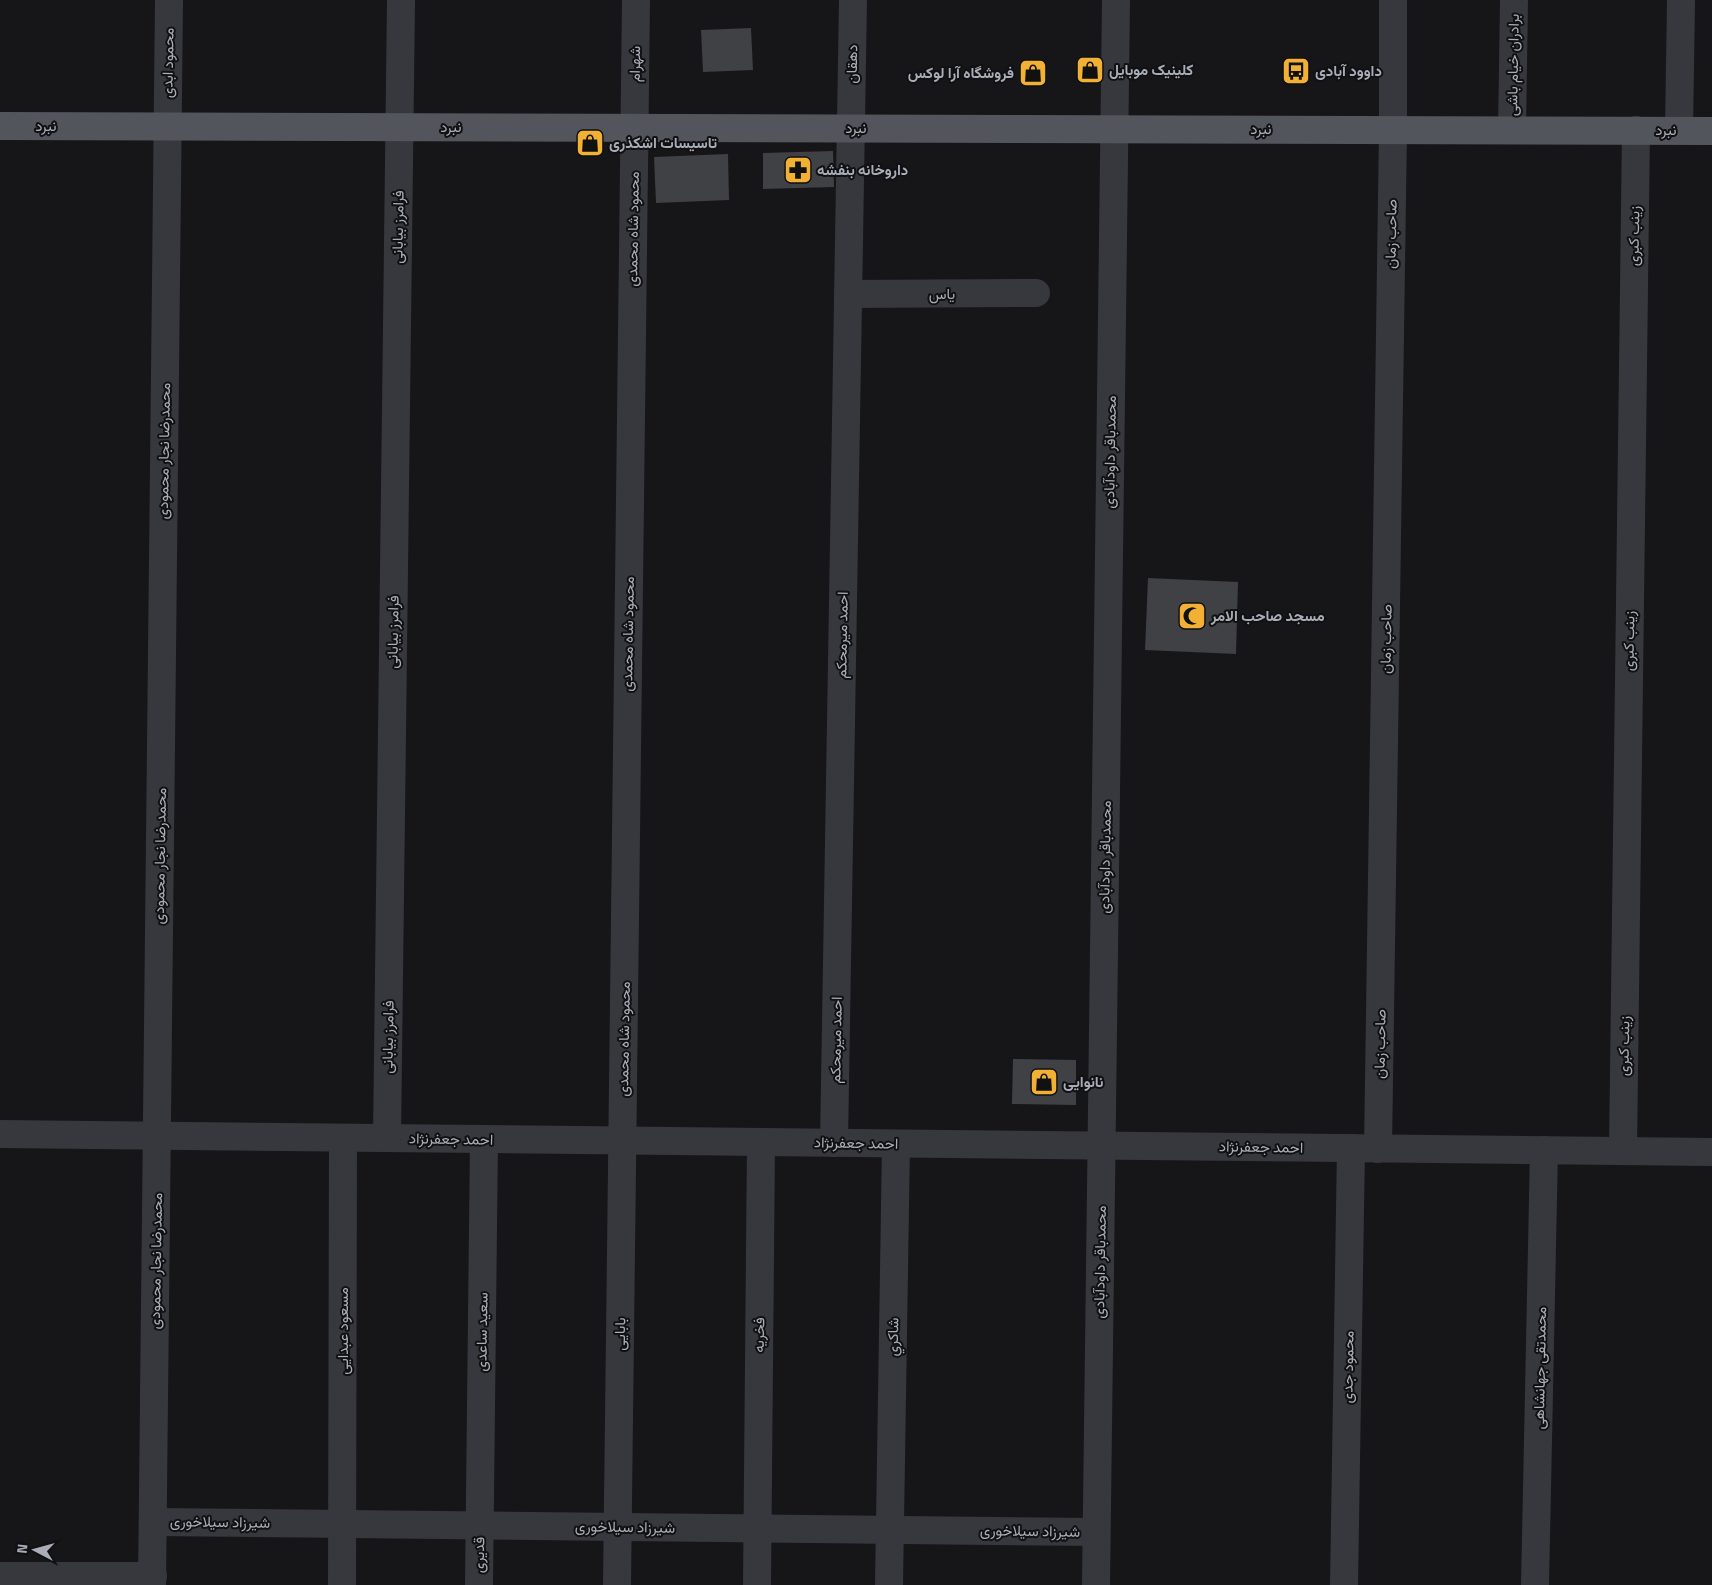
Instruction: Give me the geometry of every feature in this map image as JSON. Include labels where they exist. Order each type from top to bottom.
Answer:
[{"type":"main road","name":"نبرد","points":[[0,126],[1712,130]]},
{"type":"street","name":"محمود ابدی","points":[[167,126],[169,0]]},
{"type":"street","name":"فرامرز بیابانی","points":[[387,1138],[401,0]]},
{"type":"street","name":"شهرام","points":[[634,127],[636,0]]},
{"type":"street","name":"دهقان","points":[[850,128],[853,0]]},
{"type":"street","name":"محمدباقر داودآبادی","points":[[1096,1585],[1116,0]]},
{"type":"street","name":"صاحب زمان","points":[[1378,1149],[1393,130],[1393,0]]},
{"type":"street","name":"برادران خیام باشی","points":[[1512,130],[1514,0]]},
{"type":"street","points":[[1679,130],[1681,0]]},
{"type":"street","name":"محمدرضا نجار محمودی","points":[[152,1581],[167,126]]},
{"type":"street","name":"محمود شاه محمدی","points":[[622,1141],[634,127]]},
{"type":"street","name":"احمد میرمحکم","points":[[834,1143],[850,128]]},
{"type":"street","name":"زینب کبری","points":[[1622,1151],[1636,130]]},
{"type":"street","name":"یاس","points":[[848,294],[1036,293]]},
{"type":"street","name":"احمد جعفرنژاد","points":[[0,1134],[1712,1152]]},
{"type":"street","name":"مسعود عبدایی","points":[[342,1585],[343,1138]]},
{"type":"street","name":"سعید ساعدی","points":[[480,1525],[484,1139]]},
{"type":"street","name":"بابایی","points":[[617,1585],[622,1141]]},
{"type":"street","name":"فخریه","points":[[757,1585],[761,1142]]},
{"type":"street","name":"شاكري","points":[[888,1585],[896,1144]]},
{"type":"street","name":"محمود جدی","points":[[1344,1585],[1351,1148]]},
{"type":"street","name":"محمدتقی جهانشاهی","points":[[1535,1585],[1544,1150]]},
{"type":"street","name":"شیرزاد سیلاخوری","points":[[153,1522],[1096,1532]]},
{"type":"street","name":"قدیری","points":[[479,1585],[480,1525]]},
{"type":"street","points":[[0,1576],[152,1581]]},
{"type":"building","points":[[751,28],[753,70],[703,72],[701,30]]},
{"type":"building","name":"داروخانه بنفشه","points":[[833,151],[834,187],[763,189],[763,153]]},
{"type":"building","points":[[728,154],[729,200],[656,203],[654,157]]},
{"type":"building","name":"مسجد صاحب الامر","points":[[1148,578],[1238,582],[1236,654],[1145,650]]},
{"type":"building","name":"نانوایی","points":[[1013,1059],[1076,1060],[1076,1105],[1012,1104]]},
{"type":"place","name":"کلینیک موبایل","points":[[1090,70]]},
{"type":"place","name":"داوود آبادی","points":[[1296,71]]},
{"type":"place","name":"فروشگاه آرا لوکس","points":[[1033,73]]},
{"type":"place","name":"تاسیسات اشکذری","points":[[590,143]]},
{"type":"place","name":"داروخانه بنفشه","points":[[798,170]]},
{"type":"place","name":"مسجد صاحب الامر","points":[[1192,616]]},
{"type":"place","name":"نانوایی","points":[[1044,1082]]}]
